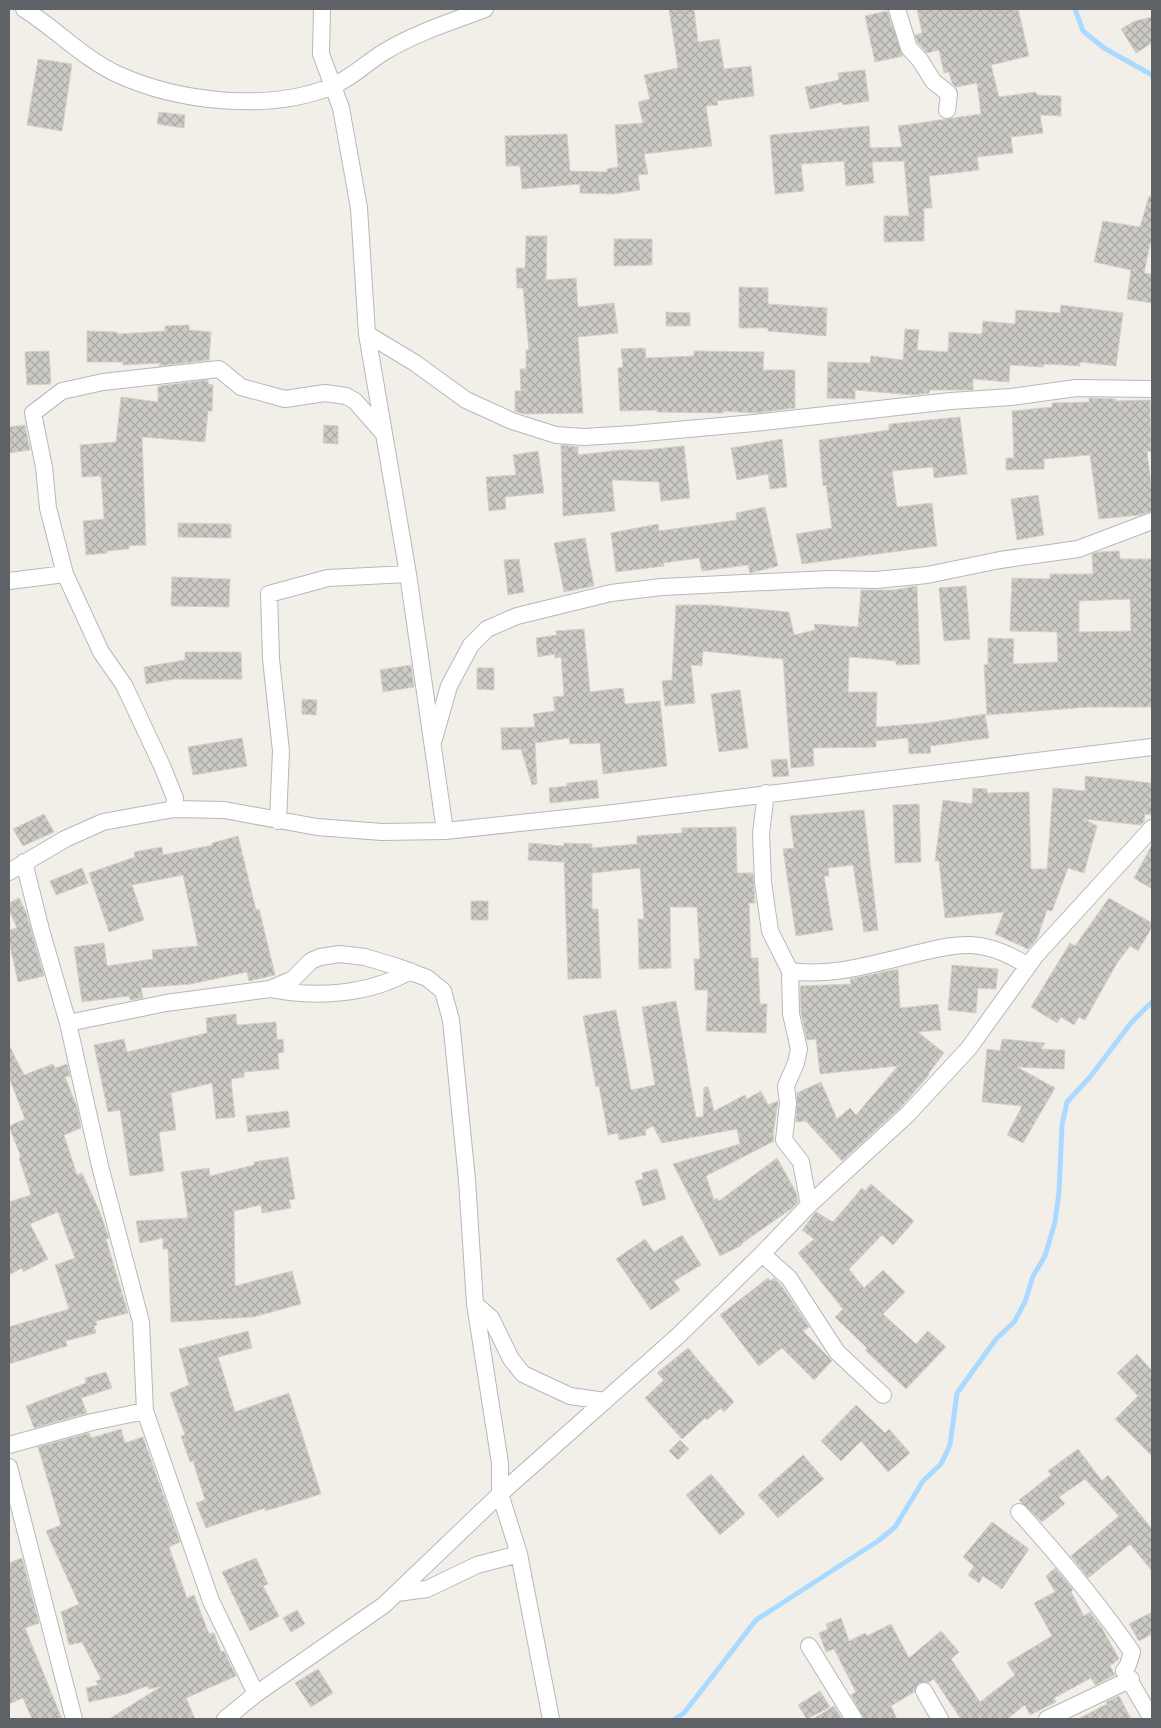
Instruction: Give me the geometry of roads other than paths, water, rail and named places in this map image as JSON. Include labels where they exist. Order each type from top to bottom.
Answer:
[{"type":"street","points":[[24,9],[70,44],[116,74],[181,95],[229,101],[272,102],[332,87],[360,70],[384,52],[408,39],[459,14],[485,9]]},
{"type":"street","points":[[322,9],[321,54],[341,108],[359,208],[367,334],[408,574],[445,831]]},
{"type":"street","points":[[897,9],[909,48],[920,60],[934,81],[949,94],[947,110]]},
{"type":"street","points":[[367,334],[415,362],[466,400],[512,421],[556,435],[594,436],[745,424],[951,401],[1011,397],[1076,388],[1152,389]]},
{"type":"street","points":[[174,809],[175,798],[162,766],[124,685],[100,652],[65,574],[48,508],[44,467],[34,413],[62,391],[103,382],[219,369],[241,387],[285,400],[325,393],[346,396],[355,402],[384,434]]},
{"type":"street","points":[[432,746],[449,686],[471,646],[487,629],[517,616],[611,594],[662,587],[829,579],[876,580],[927,575],[1000,560],[1078,549],[1152,521]]},
{"type":"street","points":[[9,581],[65,574]]},
{"type":"street","points":[[278,821],[281,751],[271,659],[269,594],[328,578],[408,574]]},
{"type":"street","points":[[9,872],[65,839],[103,822],[174,809],[224,810],[318,827],[382,832],[445,831],[1152,748]]},
{"type":"street","points":[[766,794],[761,833],[763,882],[770,931],[790,971],[791,1014],[799,1049],[796,1063],[786,1086],[788,1103],[784,1140],[801,1162],[809,1205]]},
{"type":"street","points":[[746,796],[761,833]]},
{"type":"street","points":[[225,1719],[256,1694],[384,1605],[500,1494],[679,1335],[809,1205],[908,1114],[969,1048],[1028,966],[1152,828]]},
{"type":"street","points":[[24,862],[41,930],[68,1023],[100,1166],[141,1322],[145,1411],[211,1601],[256,1694]]},
{"type":"street","points":[[790,971],[804,973],[833,971],[951,946],[972,945],[993,949],[1014,957],[1028,966]]},
{"type":"street","points":[[270,990],[293,979],[311,961],[320,956],[340,954],[364,957],[410,971],[427,978],[443,991],[452,1020],[476,1304],[500,1463],[500,1494],[519,1554],[551,1719]]},
{"type":"street","points":[[68,1023],[166,1003],[270,990],[291,994],[359,991],[393,981],[410,971]]},
{"type":"street","points":[[762,1254],[789,1278],[837,1352],[883,1395]]},
{"type":"street","points":[[476,1304],[491,1318],[511,1360],[523,1374],[570,1396],[605,1401]]},
{"type":"street","points":[[9,1445],[92,1422],[145,1411]]},
{"type":"street","points":[[9,1467],[74,1719]]},
{"type":"street","points":[[1018,1512],[1044,1539],[1109,1619],[1132,1652],[1124,1671],[1131,1679],[1152,1719]]},
{"type":"street","points":[[397,1593],[427,1588],[477,1565],[519,1554]]},
{"type":"street","points":[[809,1646],[854,1719]]},
{"type":"street","points":[[1047,1719],[1131,1679]]},
{"type":"street","points":[[924,1691],[940,1719]]},
{"type":"waterway","points":[[1075,9],[1083,31],[1104,48],[1152,75]]},
{"type":"waterway","points":[[675,1719],[684,1713],[756,1620],[878,1541],[895,1527],[923,1481],[941,1464],[950,1445],[957,1393],[996,1339],[1014,1322],[1025,1302],[1033,1276],[1045,1256],[1055,1222],[1059,1192],[1062,1125],[1067,1102],[1090,1077],[1131,1023],[1152,1002]]}]
